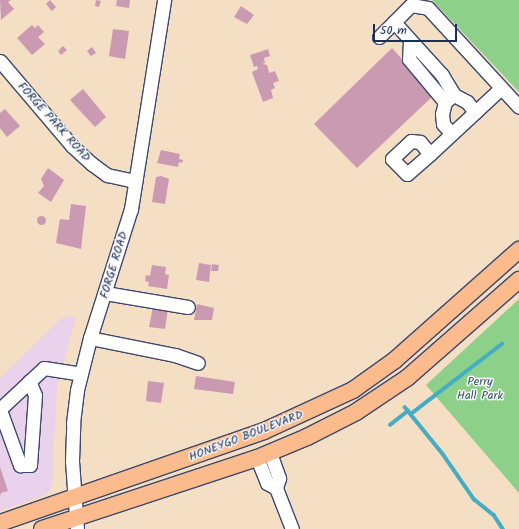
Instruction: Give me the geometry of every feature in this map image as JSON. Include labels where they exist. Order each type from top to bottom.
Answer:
[{"type":"main road","name":"HONEYGO BOULEVARD","points":[[0,523],[264,431],[353,390],[395,360],[519,250]]},
{"type":"main road","name":"HONEYGO BOULEVARD","points":[[42,529],[78,522],[263,455],[356,412],[407,378],[519,280]]},
{"type":"street","name":"FORGE ROAD","points":[[78,522],[72,461],[73,423],[81,374],[90,338],[131,209],[164,0]]},
{"type":"street","points":[[380,37],[411,5],[428,8],[519,107]]},
{"type":"street","points":[[394,22],[442,75],[450,99],[442,114],[443,124],[452,134]]},
{"type":"street","name":"FORGE PARK ROAD","points":[[0,61],[72,146],[92,164],[116,178],[135,181]]},
{"type":"street","points":[[430,154],[501,88]]},
{"type":"street","points":[[450,99],[467,102],[475,112]]},
{"type":"street","points":[[105,293],[188,307]]},
{"type":"street","points":[[90,338],[175,355],[198,363]]},
{"type":"street","points":[[29,381],[35,395],[30,465],[20,465],[0,410],[29,381],[44,368],[81,374]]},
{"type":"street","points":[[263,455],[267,483],[276,488],[292,529]]},
{"type":"shaded area","points":[[76,316],[57,387],[52,486],[47,494],[0,511],[0,378],[62,318]]},
{"type":"green space","points":[[432,0],[519,0],[519,92]]},
{"type":"green space","name":"Perry Hall Park","points":[[519,299],[519,493],[426,385]]},
{"type":"building","points":[[0,0],[11,0],[8,2],[14,9],[1,20]]},
{"type":"building","points":[[50,0],[56,7],[52,11],[46,4]]},
{"type":"building","points":[[96,0],[101,1],[99,7],[95,6]]},
{"type":"building","points":[[117,0],[130,0],[129,8],[116,6]]},
{"type":"building","points":[[241,6],[254,15],[247,24],[234,17]]},
{"type":"building","points":[[32,25],[35,28],[38,25],[44,32],[38,37],[45,44],[32,55],[17,38]]},
{"type":"building","points":[[113,29],[129,31],[125,59],[109,56]]},
{"type":"building","points":[[63,46],[67,50],[61,55],[58,51]]},
{"type":"building","points":[[92,47],[96,53],[91,56],[87,51]]},
{"type":"building","points":[[392,48],[434,95],[357,168],[314,124]]},
{"type":"building","points":[[268,49],[270,56],[264,58],[265,63],[262,64],[267,65],[269,73],[275,71],[279,81],[273,83],[275,88],[271,90],[273,98],[263,102],[252,72],[258,69],[257,66],[254,67],[250,55]]},
{"type":"building","points":[[83,89],[106,117],[95,127],[70,100]]},
{"type":"building","points":[[5,109],[20,126],[7,137],[0,128],[0,113]]},
{"type":"building","points":[[161,150],[180,154],[179,159],[183,160],[182,163],[179,162],[178,167],[157,163]]},
{"type":"building","points":[[48,168],[64,180],[51,202],[38,193],[44,186],[41,179]]},
{"type":"building","points":[[161,176],[169,179],[165,204],[152,202],[156,177]]},
{"type":"building","points":[[71,204],[86,206],[81,249],[56,243],[60,219],[69,220]]},
{"type":"building","points":[[39,216],[43,216],[45,220],[43,224],[39,224],[37,222],[37,218]]},
{"type":"building","points":[[199,263],[211,265],[209,282],[196,280]]},
{"type":"building","points":[[212,264],[219,265],[218,271],[211,271]]},
{"type":"building","points":[[152,265],[166,267],[165,274],[169,275],[167,289],[148,286],[149,282],[145,281],[146,275],[150,276]]},
{"type":"building","points":[[197,304],[214,308],[212,320],[194,320]]},
{"type":"building","points":[[153,307],[168,309],[165,329],[149,327]]},
{"type":"building","points":[[196,376],[235,382],[233,394],[194,389]]},
{"type":"building","points":[[148,381],[164,383],[161,403],[146,401]]},
{"type":"building","points":[[0,467],[8,491],[1,493],[0,496]]},
{"type":"waterway","points":[[411,414],[502,344]]},
{"type":"waterway","points":[[405,407],[443,454],[474,499],[494,515],[503,529]]},
{"type":"waterway","points":[[390,425],[408,411]]}]
